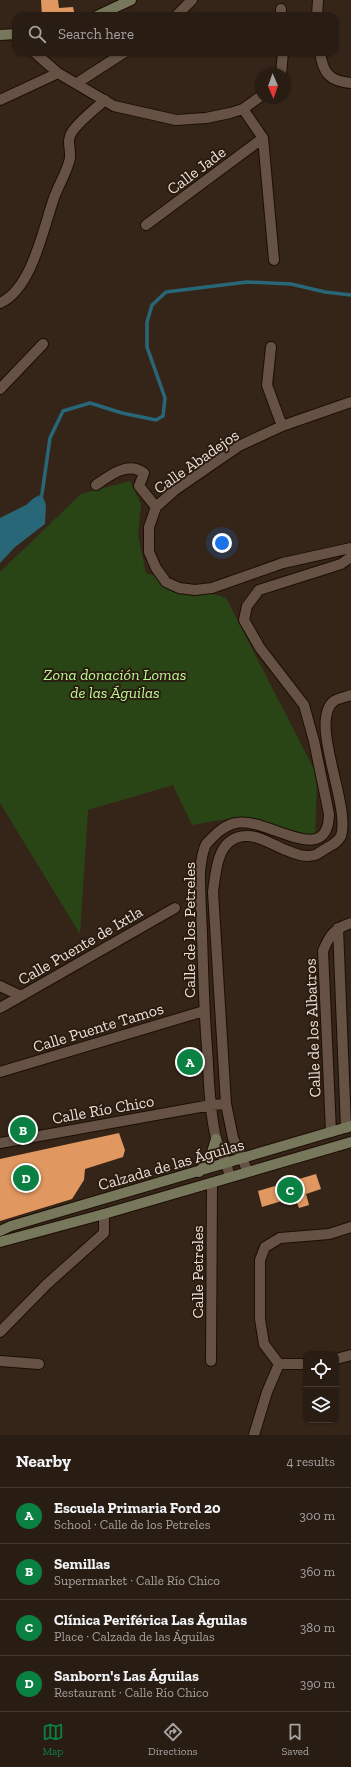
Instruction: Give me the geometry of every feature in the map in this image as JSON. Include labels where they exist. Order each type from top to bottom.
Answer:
[{"type":"main road","points":[[106,12],[131,0]]},
{"type":"main road","points":[[0,35],[12,34]]},
{"type":"main road","name":"Calzada de las Águilas","points":[[0,1231],[16,1224],[228,1164],[243,1158],[348,1127]]},
{"type":"main road","points":[[199,1172],[210,1159],[216,1139]]},
{"type":"main road","name":"Calzada de las Águilas","points":[[0,1242],[104,1214],[351,1142]]},
{"type":"street","points":[[180,12],[192,0]]},
{"type":"street","points":[[317,12],[318,0]]},
{"type":"street","points":[[39,56],[58,73],[114,106],[176,120],[206,118],[243,109],[255,100]]},
{"type":"street","points":[[77,83],[119,56]]},
{"type":"street","points":[[282,68],[283,56]]},
{"type":"street","points":[[321,56],[322,65],[326,73],[332,78],[351,83]]},
{"type":"street","points":[[0,100],[58,73]]},
{"type":"street","points":[[0,303],[8,299],[24,280],[34,262],[44,226],[70,158],[68,142],[72,132],[105,100]]},
{"type":"street","points":[[243,109],[263,138],[274,260]]},
{"type":"street","name":"Calle Jade","points":[[146,225],[263,138]]},
{"type":"street","points":[[0,389],[43,344]]},
{"type":"street","points":[[272,347],[267,384],[282,426]]},
{"type":"street","name":"Calle Abadejos","points":[[351,402],[282,426],[239,446],[175,490],[156,507],[149,527],[149,552],[156,568],[166,582],[179,588],[195,590],[212,588],[283,563],[351,548]]},
{"type":"street","points":[[96,485],[124,468],[138,468],[144,473],[139,486],[156,507]]},
{"type":"street","name":"Calle de los Petreles","points":[[230,1177],[228,1164],[216,1139],[211,1105],[204,1010],[200,874],[206,845],[226,826],[237,822],[255,823],[304,840],[316,840],[326,834],[329,826],[329,814],[314,741],[304,705],[254,638],[244,620],[247,606],[259,590],[341,564],[351,557]]},
{"type":"street","name":"Calle de los Petreles","points":[[248,1172],[233,1138],[226,1104],[213,892],[216,864],[223,848],[233,839],[247,836],[260,839],[299,856],[315,855],[336,843],[342,834],[345,814],[331,751],[326,717],[328,709],[334,701],[351,695]]},
{"type":"street","name":"Calle Puente de Ixtla","points":[[0,1008],[175,908]]},
{"type":"street","points":[[338,928],[351,923]]},
{"type":"street","name":"Calle de los Albatros","points":[[338,928],[346,1021],[348,1127]]},
{"type":"street","name":"Calle de los Albatros","points":[[331,1132],[323,951],[328,938],[338,928]]},
{"type":"street","points":[[0,986],[21,996]]},
{"type":"street","name":"Calle Puente Tamos","points":[[0,1072],[204,1010]]},
{"type":"street","name":"Calle Río Chico","points":[[0,1143],[211,1105],[226,1104]]},
{"type":"street","name":"Calle Petreles","points":[[211,1361],[212,1182]]},
{"type":"street","points":[[0,1332],[48,1284],[104,1233],[104,1214]]},
{"type":"street","points":[[279,1364],[264,1344],[260,1319],[260,1260],[265,1247],[280,1238],[329,1234],[351,1227]]},
{"type":"street","points":[[339,1359],[351,1355]]},
{"type":"street","points":[[0,1361],[38,1364]]},
{"type":"street","points":[[279,1364],[303,1364]]},
{"type":"street","points":[[254,1435],[267,1392],[279,1364]]},
{"type":"green space","name":"Zona donación Lomas de las Águilas","points":[[130,481],[141,504],[138,535],[146,573],[226,598],[317,775],[315,840],[226,819],[192,825],[173,785],[88,810],[80,934],[0,803],[0,572],[81,494]]},
{"type":"water","points":[[42,494],[46,505],[45,524],[15,547],[0,563],[0,518],[26,505],[34,498]]},
{"type":"building","points":[[41,0],[58,0],[59,8],[73,7],[74,12],[42,12]]},
{"type":"building","points":[[119,1133],[125,1150],[123,1157],[85,1169],[84,1180],[72,1199],[0,1221],[0,1159]]},
{"type":"building","points":[[316,1174],[321,1189],[306,1194],[309,1205],[299,1208],[295,1197],[262,1207],[258,1191]]},
{"type":"waterway","points":[[42,494],[50,438],[63,411],[90,403],[122,413],[156,420],[163,416],[165,398],[147,347],[147,322],[152,305],[166,292],[247,282],[291,284],[325,292],[351,295]]},
{"type":"place","name":"Escuela Primaria Ford 20","points":[[190,1062]]},
{"type":"place","name":"Semillas","points":[[23,1130]]},
{"type":"place","name":"Sanborn's Las Águilas","points":[[26,1178]]},
{"type":"place","name":"Clínica Periférica Las Águilas","points":[[290,1190]]}]
